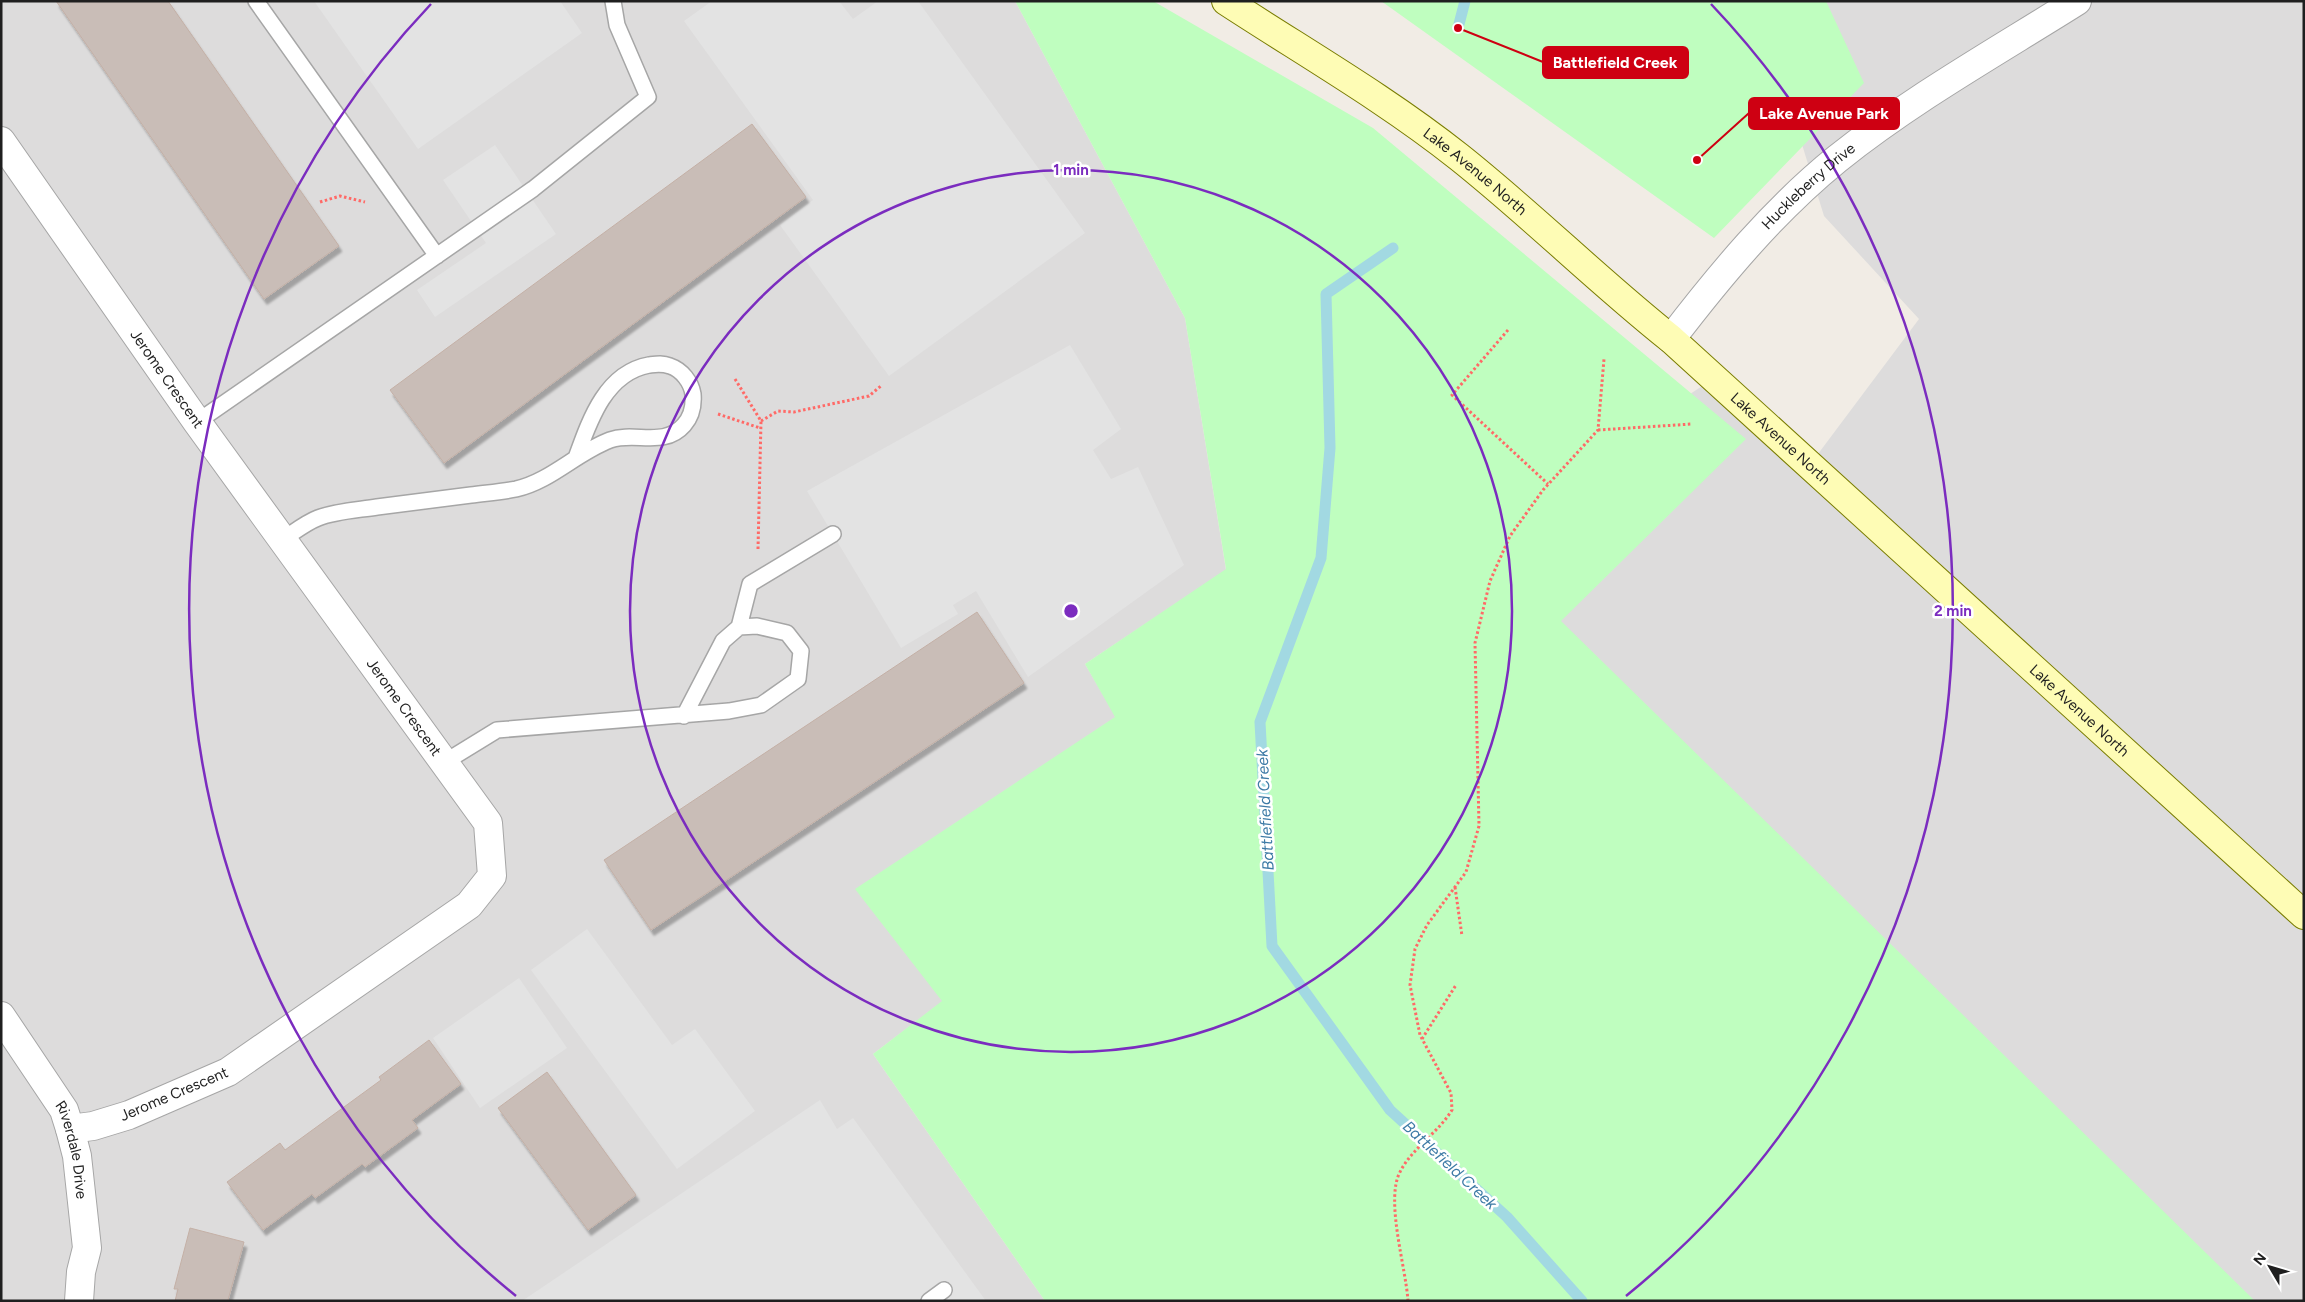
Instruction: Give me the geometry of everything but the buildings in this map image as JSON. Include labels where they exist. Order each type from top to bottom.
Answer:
[{"type":"street","name":"Lake Avenue North","points":[[1226,1],[1396,111],[1458,156],[1671,339],[2304,915]]},
{"type":"street","name":"Huckleberry Drive","points":[[1671,339],[1724,271],[1783,209],[1836,160],[1894,116],[2077,1]]},
{"type":"street","name":"Jerome Crescent","points":[[1,140],[197,422],[488,823],[492,876],[469,905],[228,1072],[128,1115],[93,1126],[70,1129]]},
{"type":"street","name":"Riverdale Drive","points":[[1,1016],[64,1110],[70,1129],[77,1156],[87,1248],[81,1272],[79,1301]]},
{"type":"lane","points":[[256,1],[437,256]]},
{"type":"lane","points":[[197,422],[532,190],[648,97],[617,25],[613,1]]},
{"type":"lane","points":[[282,540],[317,518],[345,512],[516,489],[545,478],[576,458],[611,440],[635,436],[655,439],[668,437],[680,430],[689,419],[694,406],[693,391],[687,378],[676,368],[663,363],[638,367],[610,387],[593,412],[576,458]]},
{"type":"lane","points":[[684,716],[723,641],[739,627],[750,584],[833,534]]},
{"type":"lane","points":[[445,762],[497,730],[650,716],[684,716],[761,705],[798,679],[802,651],[787,633],[757,626],[739,627]]},
{"type":"lane","points":[[929,1301],[944,1290]]},
{"type":"path","points":[[320,202],[340,196],[365,202],[397,199]]},
{"type":"path","points":[[1508,330],[1452,395],[1548,484]]},
{"type":"path","points":[[1408,1301],[1394,1209],[1399,1173],[1452,1110],[1450,1093],[1422,1039],[1410,985],[1415,949],[1427,924],[1466,872],[1479,826],[1475,643],[1490,581],[1510,536],[1548,484],[1598,430],[1604,359]]},
{"type":"path","points":[[735,379],[761,420],[758,579]]},
{"type":"path","points":[[761,420],[778,411],[794,412],[869,396],[882,385]]},
{"type":"path","points":[[694,406],[760,428]]},
{"type":"path","points":[[1598,430],[1692,424]]},
{"type":"path","points":[[1455,887],[1462,936]]},
{"type":"path","points":[[1422,1039],[1456,985]]},
{"type":"shaded area","points":[[1,1],[1015,1],[1185,318],[1226,570],[1085,664],[1116,717],[856,889],[943,1001],[873,1054],[1045,1301],[1,1301]]},
{"type":"shaded area","points":[[314,1],[560,1],[582,33],[418,149]]},
{"type":"shaded area","points":[[712,1],[839,1],[853,19],[878,1],[918,1],[1085,233],[889,376],[780,225],[813,200],[684,21]]},
{"type":"shaded area","points":[[1758,1],[2304,1],[2304,1301],[2250,1301],[1521,612],[1664,411],[1713,379],[1806,470],[1919,319],[1824,216]]},
{"type":"shaded area","points":[[495,145],[556,234],[435,317],[417,290],[486,243],[443,180]]},
{"type":"shaded area","points":[[1070,345],[1121,429],[1093,450],[1111,479],[1138,467],[1184,565],[1028,677],[976,591],[953,605],[958,614],[901,648],[807,491]]},
{"type":"shaded area","points":[[587,929],[672,1045],[695,1029],[755,1111],[677,1169],[531,970]]},
{"type":"shaded area","points":[[519,978],[567,1048],[480,1108],[433,1038]]},
{"type":"shaded area","points":[[820,1100],[837,1129],[853,1118],[986,1301],[522,1301]]},
{"type":"green space","points":[[1015,1],[1153,1],[1373,128],[1746,439],[1561,621],[2255,1301],[1045,1301],[873,1054],[942,1001],[855,889],[1115,717],[1085,664],[1226,569],[1185,318]]},
{"type":"green space","points":[[1381,1],[1826,1],[1864,83],[1714,238]]},
{"type":"waterway","name":"Battlefield Creek","points":[[1458,28],[1465,1]]},
{"type":"waterway","name":"Battlefield Creek","points":[[1393,248],[1326,294],[1330,448],[1321,558],[1260,722],[1272,946],[1390,1110],[1507,1217],[1582,1301]]},
{"type":"place","name":"Battlefield Creek","points":[[1458,28]]},
{"type":"place","name":"Lake Avenue Park","points":[[1697,160]]}]
